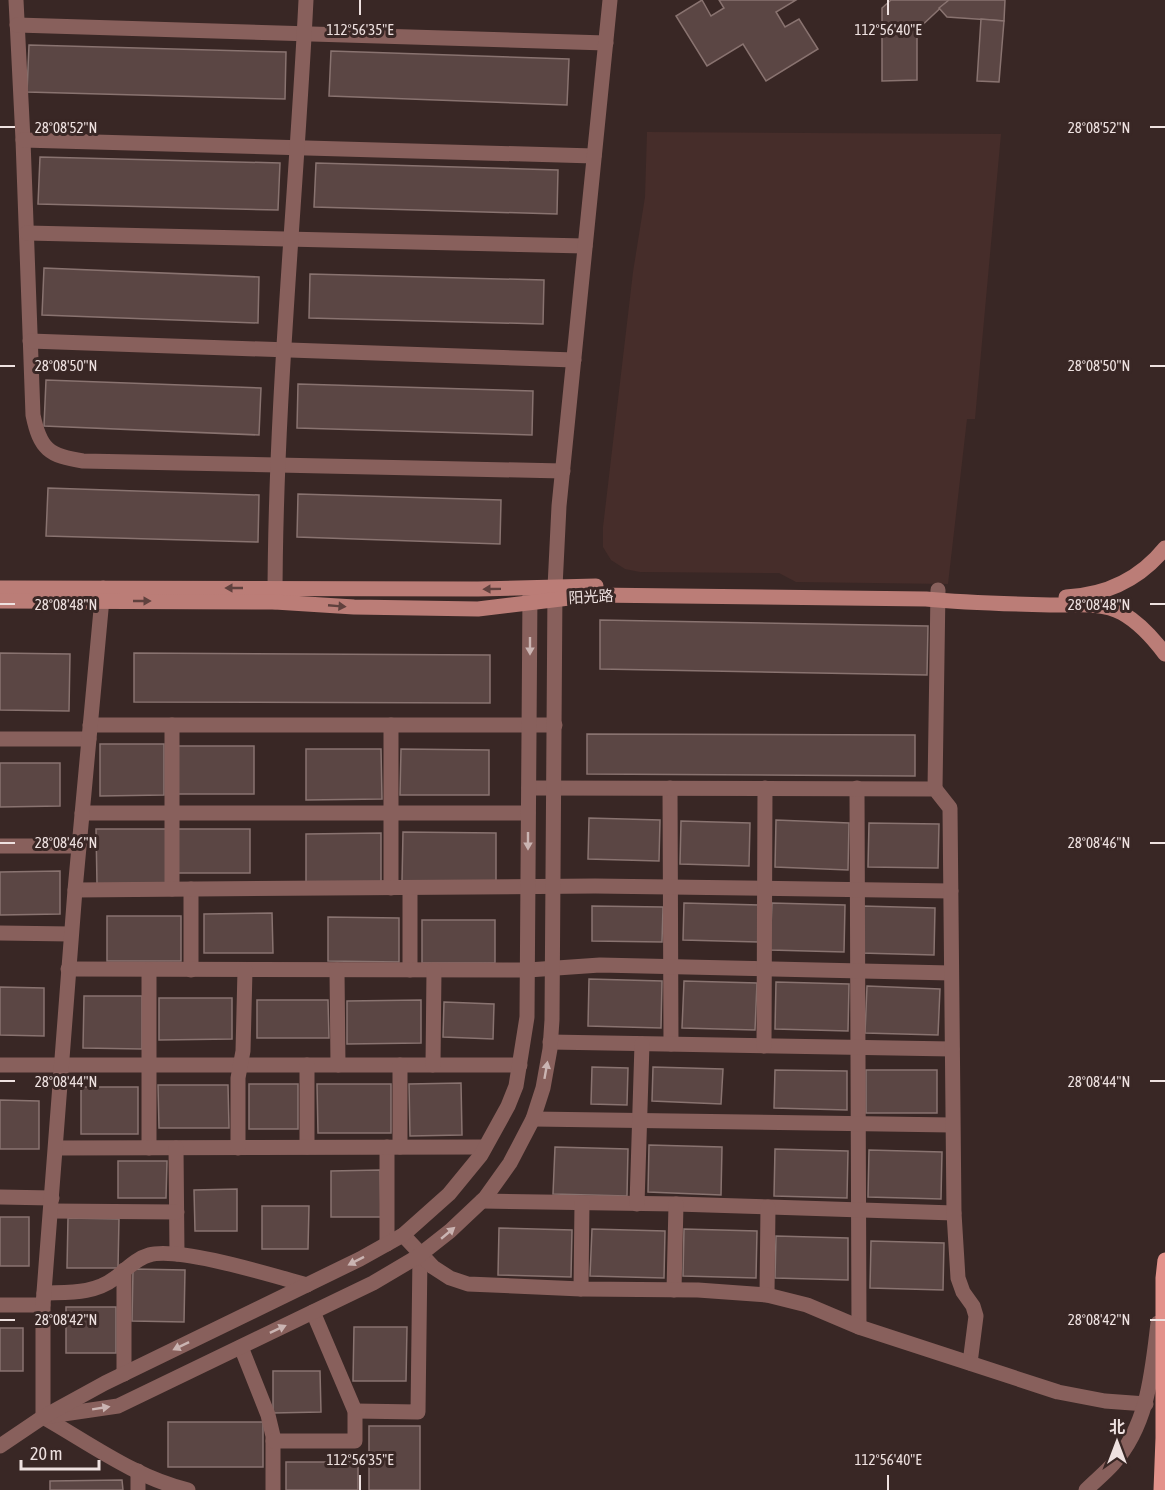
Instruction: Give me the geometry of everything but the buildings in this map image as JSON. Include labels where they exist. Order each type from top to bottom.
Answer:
[{"type":"main road","points":[[1161,1490],[1165,1260]]},
{"type":"main road","points":[[1152,1490],[1160,1470],[1163,1438]]},
{"type":"street","points":[[16,0],[33,416],[37,435],[46,448],[62,458],[83,460],[563,471]]},
{"type":"street","points":[[275,595],[277,466],[283,350],[306,0]]},
{"type":"street","points":[[43,1417],[118,1406],[373,1283],[420,1255],[450,1232],[482,1201],[510,1163],[533,1119],[543,1088],[550,1042],[554,968],[555,593],[563,471],[610,0]]},
{"type":"street","points":[[17,25],[606,43]]},
{"type":"street","points":[[23,140],[594,156]]},
{"type":"street","points":[[27,233],[585,246]]},
{"type":"street","points":[[30,341],[574,360]]},
{"type":"street","name":"阳光路","points":[[0,588],[102,594],[530,595],[603,586],[1069,597],[1092,594],[1129,580],[1155,561],[1165,548]]},
{"type":"street","points":[[43,1417],[44,1299],[68,969],[102,594]]},
{"type":"street","name":"阳光路","points":[[0,601],[102,594]]},
{"type":"street","points":[[0,1446],[43,1417],[124,1374],[307,1285],[403,1235],[449,1194],[485,1147],[508,1106],[516,1086],[526,1017],[530,595]]},
{"type":"street","points":[[938,595],[935,789],[950,808],[954,1213],[958,1278],[976,1316],[970,1363]]},
{"type":"street","name":"阳光路","points":[[938,595],[1058,606],[1096,605],[1121,612],[1140,625],[1165,654]]},
{"type":"street","points":[[0,739],[172,724],[555,725]]},
{"type":"street","points":[[172,724],[172,889]]},
{"type":"street","points":[[391,888],[392,725]]},
{"type":"street","points":[[529,788],[935,789]]},
{"type":"street","points":[[670,788],[671,1044]]},
{"type":"street","points":[[764,1046],[765,788]]},
{"type":"street","points":[[857,788],[859,1327]]},
{"type":"street","points":[[82,813],[528,813]]},
{"type":"street","points":[[0,846],[79,846]]},
{"type":"street","points":[[75,890],[671,887],[951,891]]},
{"type":"street","points":[[410,888],[410,970]]},
{"type":"street","points":[[191,889],[191,970]]},
{"type":"street","points":[[0,933],[71,934]]},
{"type":"street","points":[[68,969],[528,970],[600,965],[951,973]]},
{"type":"street","points":[[149,970],[149,1148]]},
{"type":"street","points":[[238,1148],[238,1078],[243,1051],[245,970]]},
{"type":"street","points":[[338,970],[338,1065]]},
{"type":"street","points":[[433,1065],[434,970]]},
{"type":"street","points":[[550,1042],[952,1049]]},
{"type":"street","points":[[637,1204],[642,1044]]},
{"type":"street","points":[[0,1065],[520,1065]]},
{"type":"street","points":[[307,1065],[307,1147]]},
{"type":"street","points":[[387,1244],[400,1065]]},
{"type":"street","points":[[533,1119],[952,1125]]},
{"type":"street","points":[[56,1148],[485,1147]]},
{"type":"street","points":[[176,1148],[177,1254]]},
{"type":"street","points":[[0,1197],[52,1205],[177,1212]]},
{"type":"street","points":[[482,1201],[676,1204],[954,1213]]},
{"type":"street","points":[[581,1289],[582,1203]]},
{"type":"street","points":[[674,1290],[676,1204]]},
{"type":"street","points":[[767,1295],[768,1208]]},
{"type":"street","points":[[403,1235],[433,1267],[450,1278],[468,1284],[767,1295],[807,1305],[859,1327],[1059,1392],[1104,1401],[1146,1404]]},
{"type":"street","points":[[0,1305],[97,1289],[150,1254],[191,1256],[307,1285]]},
{"type":"street","points":[[355,1411],[418,1412],[420,1255]]},
{"type":"street","points":[[124,1270],[124,1374]]},
{"type":"street","points":[[1086,1490],[1114,1463],[1125,1447],[1146,1404],[1152,1376],[1163,1278]]},
{"type":"street","points":[[273,1441],[355,1441],[355,1411],[313,1312]]},
{"type":"street","points":[[241,1347],[268,1415],[273,1441],[273,1490]]},
{"type":"street","points":[[43,1417],[138,1472],[165,1485],[188,1490]]},
{"type":"street","points":[[138,1472],[138,1490]]},
{"type":"shaded area","points":[[647,132],[1001,134],[975,419],[967,419],[948,584],[796,582],[779,573],[640,572],[625,569],[611,560],[603,547],[603,527],[633,272],[645,197]]}]
